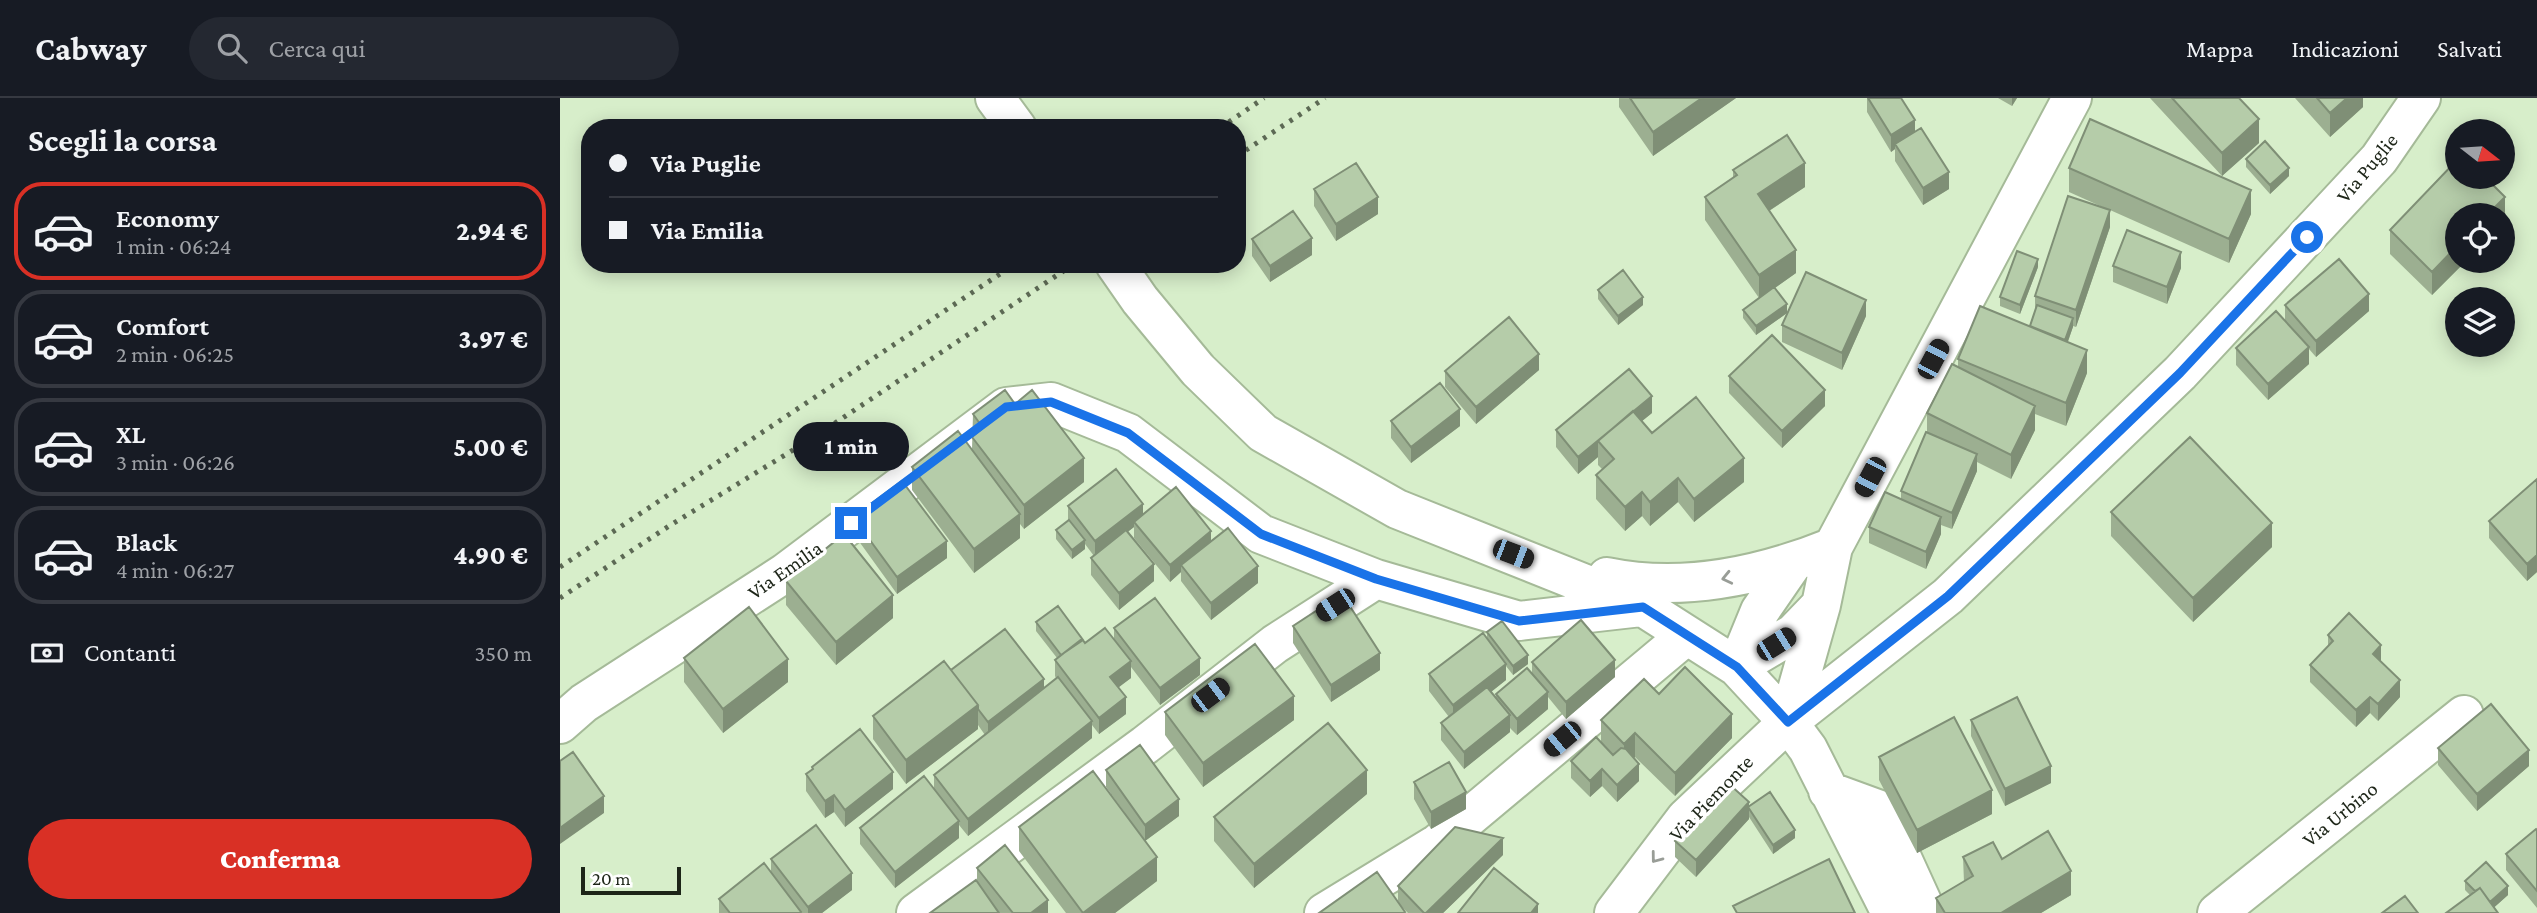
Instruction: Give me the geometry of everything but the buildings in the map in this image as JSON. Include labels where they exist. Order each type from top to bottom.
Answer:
[{"type":"street","points":[[995,98],[1010,119]]},
{"type":"street","points":[[1788,722],[1821,605],[1833,547],[2072,98]]},
{"type":"street","name":"Via Puglie","points":[[1788,722],[1948,596],[2180,373],[2379,159],[2420,98]]},
{"type":"street","points":[[1121,273],[1198,370],[1263,433],[1397,509],[1643,607],[1737,667],[1788,722],[1808,749],[1891,913]]},
{"type":"street","name":"Via Emilia","points":[[560,724],[584,703],[785,573],[1006,407],[1051,402],[1128,433],[1261,534],[1376,579],[1519,621],[1643,607]]},
{"type":"street","points":[[1536,563],[1629,582],[1668,585],[1716,581],[1793,563],[1833,547]]},
{"type":"street","points":[[1737,667],[1760,611],[1793,563]]},
{"type":"street","points":[[916,913],[1145,745],[1275,645],[1376,579]]},
{"type":"street","points":[[1737,667],[1794,633],[1821,605]]},
{"type":"street","points":[[1324,913],[1437,844],[1687,635]]},
{"type":"street","name":"Via Urbino","points":[[2217,913],[2464,715]]},
{"type":"street","name":"Via Piemonte","points":[[1614,913],[1686,818],[1788,722]]},
{"type":"street","points":[[1829,791],[1880,810],[1927,913]]},
{"type":"railway","points":[[1233,119],[1264,98]]},
{"type":"railway","points":[[1246,150],[1325,98]]},
{"type":"railway","points":[[560,567],[1001,273]]},
{"type":"railway","points":[[560,598],[669,526],[811,439],[1060,273]]},
{"type":"route","points":[[851,523],[1006,407],[1051,402],[1128,433],[1261,534],[1376,579],[1519,621],[1643,607],[1737,667],[1788,722],[1948,596],[2180,373],[2307,237]]}]
